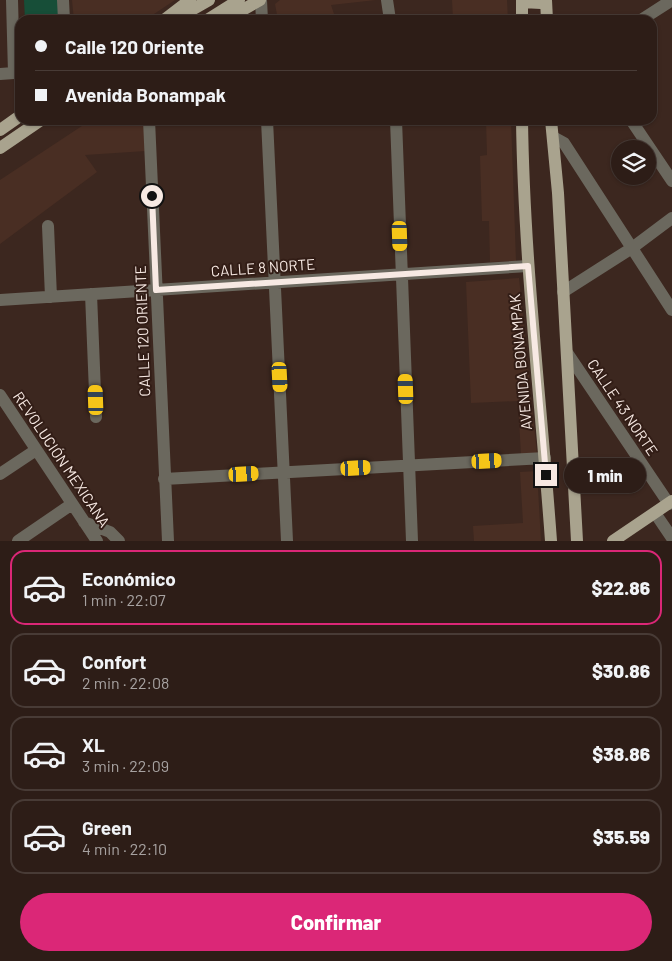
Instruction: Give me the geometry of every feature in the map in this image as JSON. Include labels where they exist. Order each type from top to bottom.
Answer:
[{"type":"main road","points":[[170,15],[190,0]]},
{"type":"main road","points":[[183,15],[209,0]]},
{"type":"main road","points":[[218,15],[261,0]]},
{"type":"main road","points":[[522,15],[522,1],[541,3],[546,0],[547,15]]},
{"type":"main road","points":[[0,130],[15,120]]},
{"type":"main road","points":[[0,148],[34,125]]},
{"type":"main road","name":"AVENIDA BONAMPAK","points":[[522,125],[528,266],[551,541]]},
{"type":"main road","points":[[552,125],[558,193],[568,354],[577,541]]},
{"type":"main road","points":[[613,541],[671,502]]},
{"type":"street","points":[[63,0],[64,15]]},
{"type":"street","points":[[261,0],[262,15]]},
{"type":"street","points":[[387,0],[389,15]]},
{"type":"street","points":[[649,15],[672,0]]},
{"type":"street","points":[[0,74],[14,73],[8,8]]},
{"type":"street","name":"CALLE 120 ORIENTE","points":[[149,125],[168,541]]},
{"type":"street","points":[[267,125],[287,541]]},
{"type":"street","points":[[396,125],[412,541]]},
{"type":"street","points":[[634,125],[672,181]]},
{"type":"street","points":[[553,137],[564,143],[672,310]]},
{"type":"street","points":[[563,292],[632,248],[672,218]]},
{"type":"street","points":[[48,226],[50,297]]},
{"type":"street","name":"CALLE 8 NORTE","points":[[0,300],[528,266]]},
{"type":"street","points":[[91,294],[96,418]]},
{"type":"street","name":"CALLE 43 NORTE","points":[[568,354],[671,502]]},
{"type":"street","name":"REVOLUCIÓN MEXICANA","points":[[0,395],[97,541]]},
{"type":"street","points":[[0,474],[36,450]]},
{"type":"street","points":[[164,479],[545,458]]},
{"type":"street","points":[[18,541],[72,504]]},
{"type":"street","points":[[655,513],[672,538]]},
{"type":"street","points":[[84,522],[110,532],[119,541]]},
{"type":"shaded area","points":[[72,0],[175,0],[152,15],[74,15]]},
{"type":"shaded area","points":[[280,0],[376,0],[331,5],[334,15],[277,15],[275,4]]},
{"type":"shaded area","points":[[452,0],[507,0],[508,15],[453,15]]},
{"type":"shaded area","points":[[83,125],[144,125],[146,151],[85,155],[97,172],[0,244],[0,180]]},
{"type":"shaded area","points":[[486,125],[511,125],[516,261],[490,262],[489,221],[482,221],[480,156],[487,155]]},
{"type":"shaded area","points":[[519,278],[537,454],[521,455],[518,401],[471,403],[466,282]]},
{"type":"shaded area","points":[[537,471],[541,541],[474,541],[473,526],[523,523],[520,472]]},
{"type":"green space","points":[[24,0],[58,0],[59,15],[25,15]]},
{"type":"route","points":[[152,196],[156,290],[528,266],[546,475]]}]
